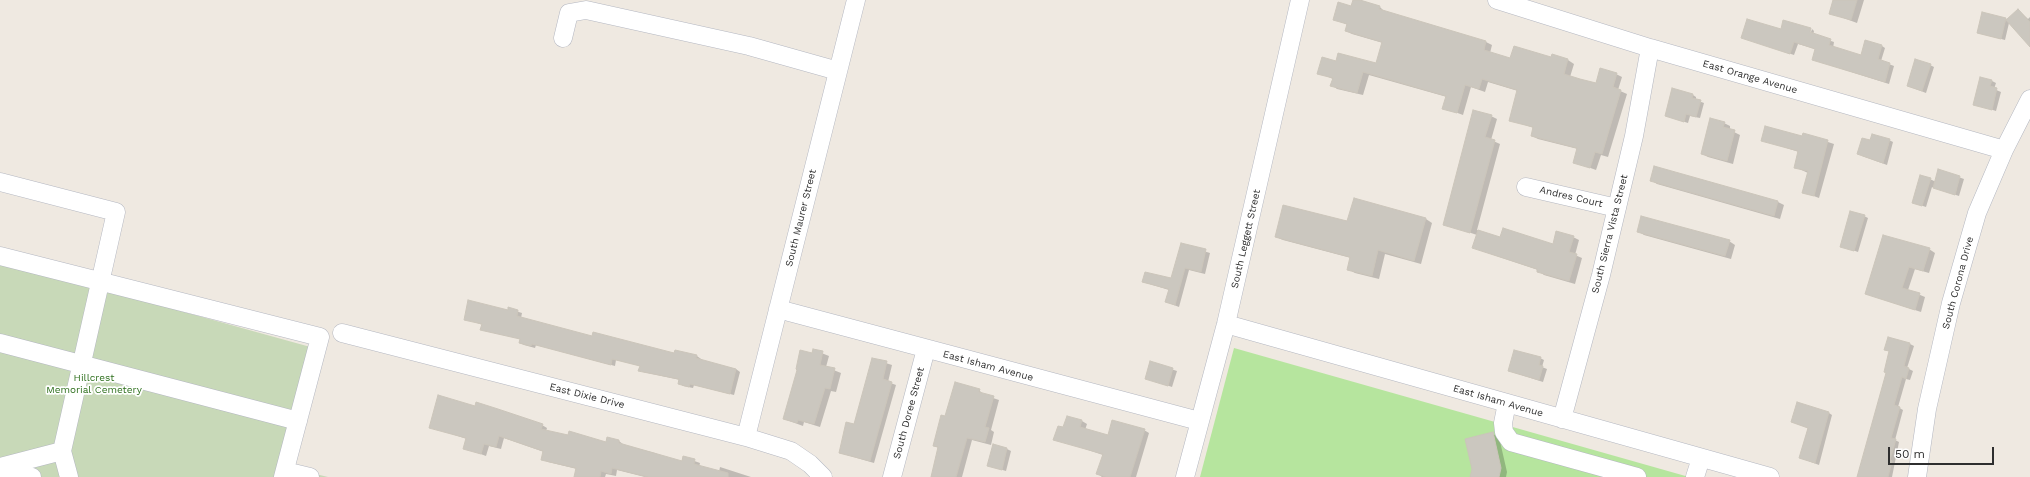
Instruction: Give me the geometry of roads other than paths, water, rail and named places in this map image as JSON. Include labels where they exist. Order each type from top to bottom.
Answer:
[{"type":"street","name":"South Maurer Street","points":[[746,437],[856,0]]},
{"type":"street","name":"South Leggett Street","points":[[1185,477],[1226,324],[1300,0]]},
{"type":"street","name":"East Orange Avenue","points":[[1497,0],[1650,48],[2004,150]]},
{"type":"street","points":[[563,38],[569,13],[586,10],[741,44],[838,71]]},
{"type":"street","name":"South Sierra Vista Street","points":[[1562,419],[1601,275],[1617,208],[1634,136],[1650,48]]},
{"type":"street","name":"South Corona Drive","points":[[1917,477],[1927,409],[1951,303],[1977,213],[2004,150],[2030,99]]},
{"type":"street","points":[[0,182],[116,212],[62,451],[69,477]]},
{"type":"street","name":"Andres Court","points":[[1526,187],[1617,208]]},
{"type":"street","points":[[0,256],[320,337],[284,474],[310,477]]},
{"type":"street","name":"East Isham Avenue","points":[[778,309],[1199,421]]},
{"type":"street","name":"East Isham Avenue","points":[[1226,324],[1770,477]]},
{"type":"street","name":"East Dixie Drive","points":[[342,333],[746,437],[791,451],[810,464],[823,477]]},
{"type":"street","points":[[0,343],[298,421]]},
{"type":"street","name":"South Doree Street","points":[[892,477],[926,349]]},
{"type":"street","points":[[1507,403],[1503,423],[1504,432],[1512,442],[1637,477]]},
{"type":"street","points":[[0,469],[62,451]]},
{"type":"street","points":[[1695,477],[1701,458]]},
{"type":"street","points":[[0,469],[6,477]]},
{"type":"street","points":[[0,469],[32,477]]},
{"type":"park label","name":"Hillcrest Memorial Cemetery","points":[[94,384]]}]
